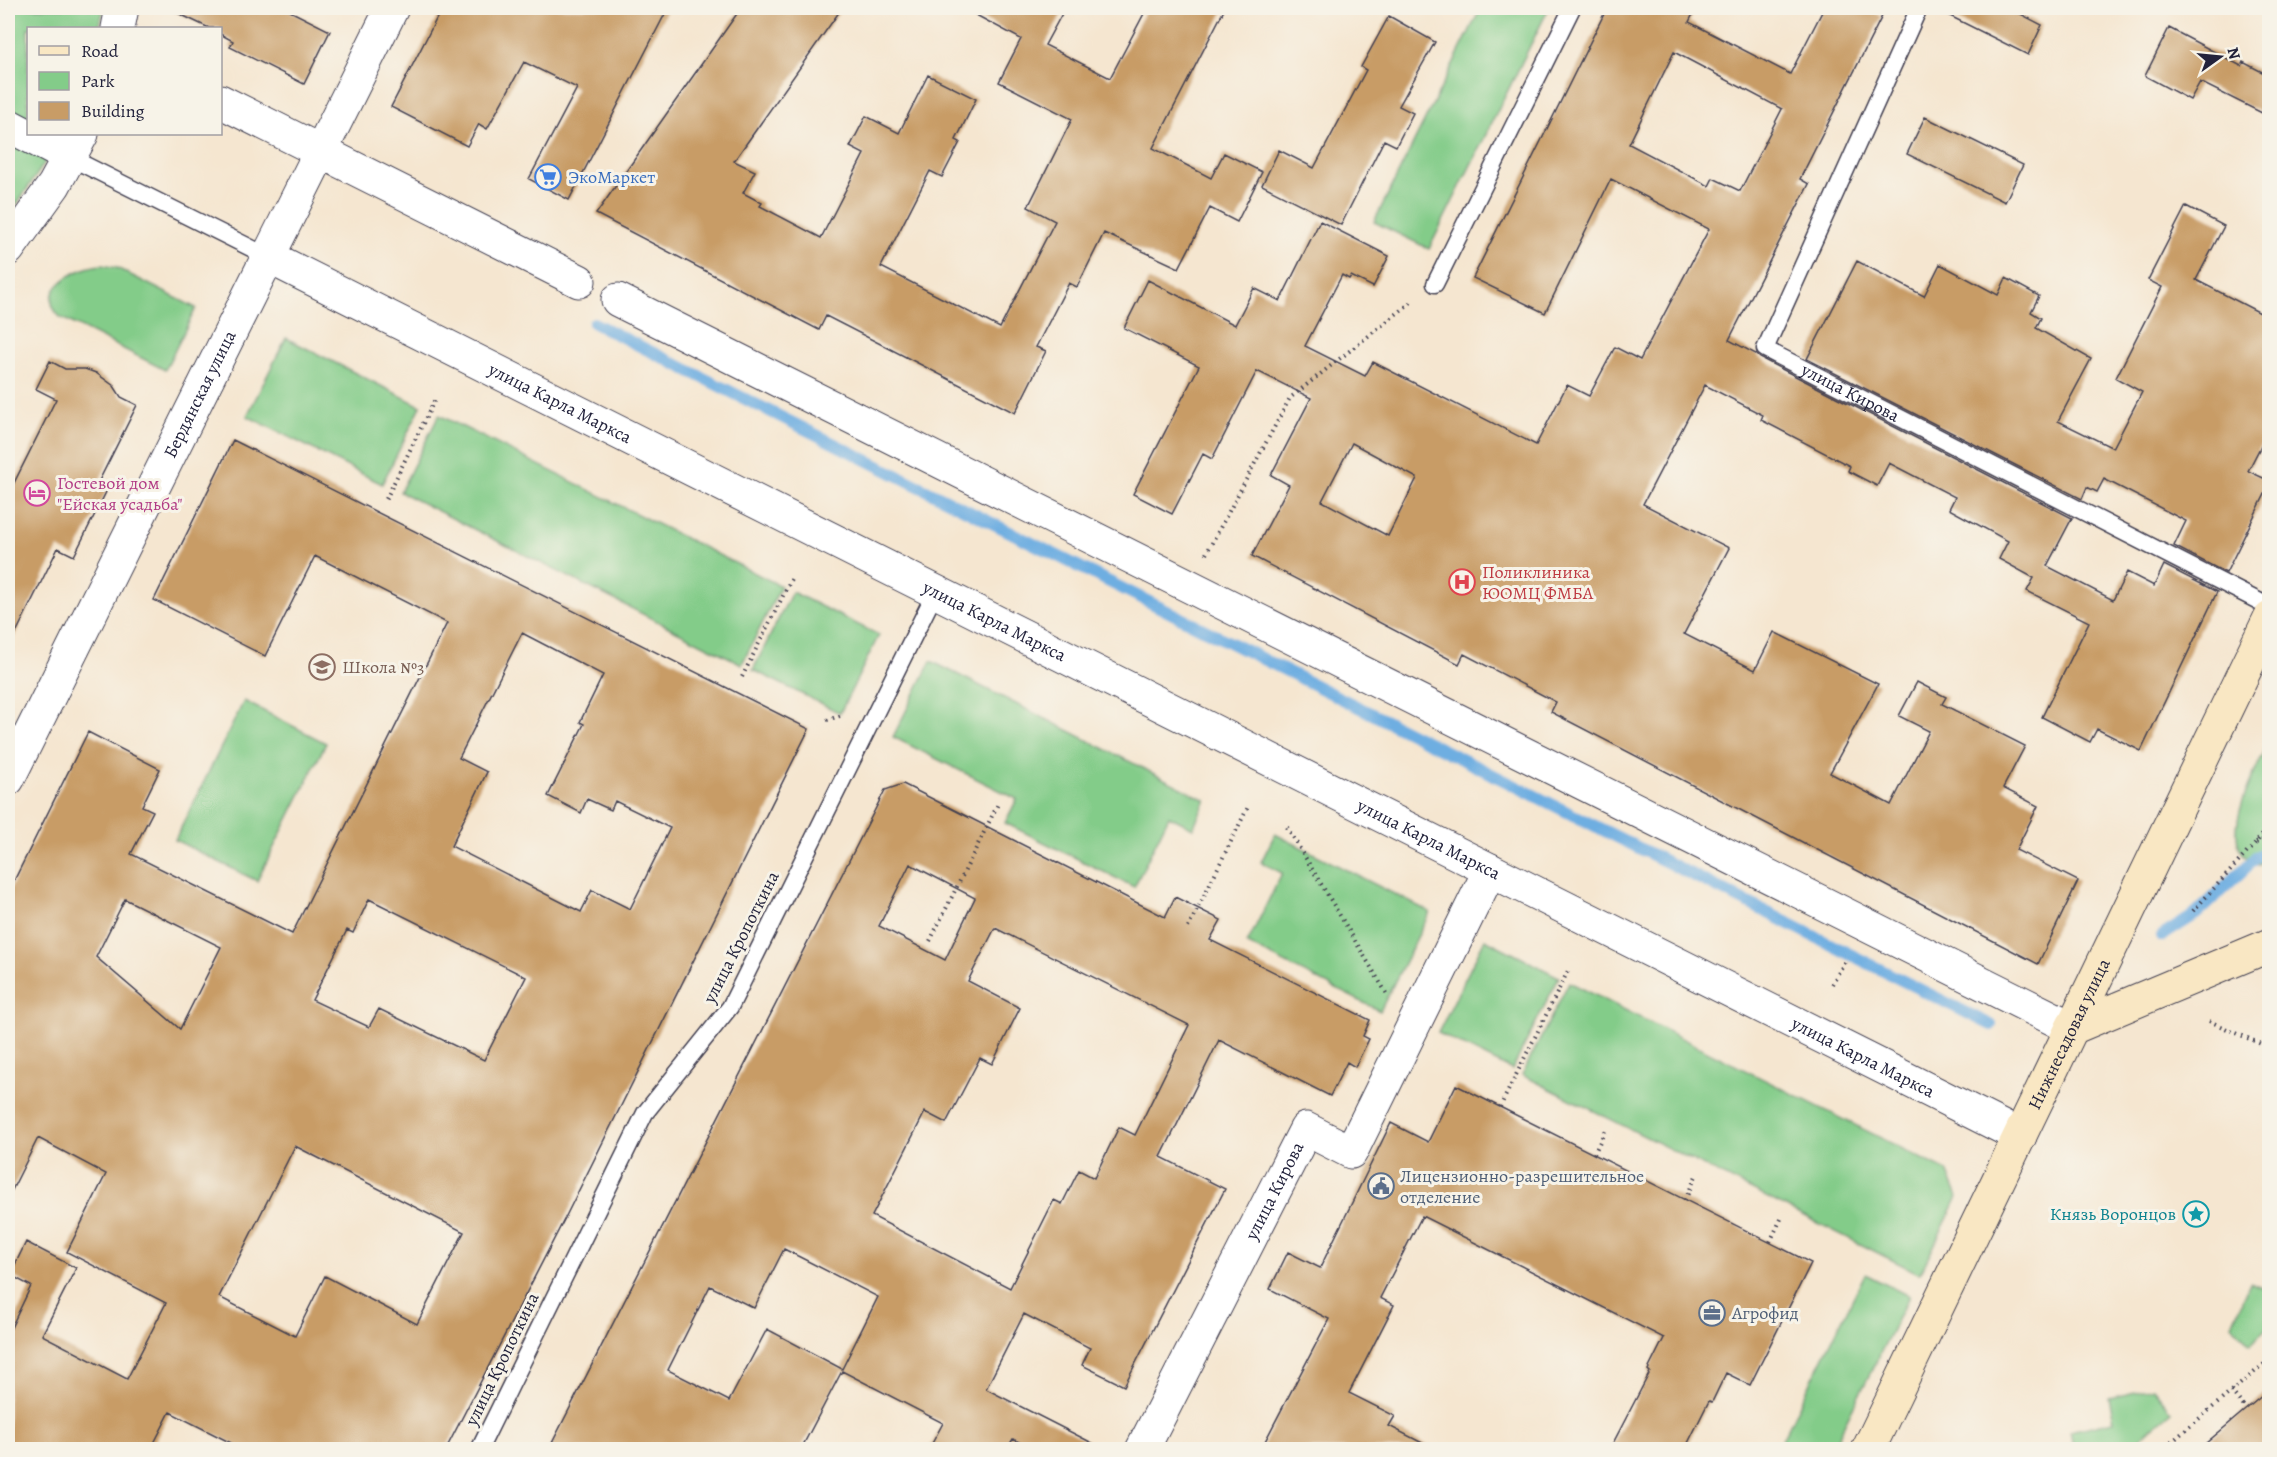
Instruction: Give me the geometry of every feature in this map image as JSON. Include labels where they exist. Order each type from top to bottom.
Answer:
[{"type":"street","points":[[118,27],[122,8]]},
{"type":"street","name":"Бердянская улица","points":[[8,779],[392,8]]},
{"type":"street","points":[[222,102],[579,281]]},
{"type":"street","points":[[8,125],[27,131]]},
{"type":"street","points":[[8,249],[36,213],[76,145],[42,135]]},
{"type":"street","name":"улица Карла Маркса","points":[[267,256],[2020,1136]]},
{"type":"street","points":[[618,300],[2072,1028],[2270,945]]},
{"type":"street","name":"Нижнесадовая улица","points":[[1868,1449],[2270,618]]},
{"type":"street","name":"улица Кирова","points":[[1142,1449],[1306,1129],[1351,1152],[1490,870]]},
{"type":"lane","points":[[1435,284],[1572,8]]},
{"type":"lane","name":"улица Кирова","points":[[1919,8],[1765,349],[2270,607]]},
{"type":"lane","name":"улица Карла Маркса","points":[[76,145],[267,256]]},
{"type":"lane","name":"улица Кропоткина","points":[[479,1449],[645,1113],[729,1007],[936,591]]},
{"type":"path","points":[[1203,560],[1290,398],[1435,284]]},
{"type":"path","points":[[386,499],[435,399]]},
{"type":"path","points":[[742,677],[792,578]]},
{"type":"path","points":[[930,940],[998,804]]},
{"type":"path","points":[[1188,928],[1248,807]]},
{"type":"path","points":[[2193,911],[2255,844],[2270,824]]},
{"type":"path","points":[[1287,827],[1410,1032]]},
{"type":"path","points":[[2255,844],[2270,837]]},
{"type":"path","points":[[1832,984],[1841,968]]},
{"type":"path","points":[[1500,1107],[1569,969]]},
{"type":"path","points":[[2209,1021],[2270,1048]]},
{"type":"path","points":[[1594,1154],[1605,1131]]},
{"type":"path","points":[[1685,1200],[1696,1176]]},
{"type":"path","points":[[1770,1242],[1781,1219]]},
{"type":"path","points":[[2162,1449],[2270,1359]]},
{"type":"path","points":[[2231,1391],[2246,1409]]},
{"type":"green space","points":[[8,8],[104,8],[99,27],[27,27],[27,135],[59,135],[42,167],[8,217]]},
{"type":"green space","points":[[1481,8],[1549,8],[1429,249],[1374,222]]},
{"type":"green space","points":[[92,266],[117,268],[196,308],[165,370],[60,317],[53,307],[52,298],[55,289],[62,281]]},
{"type":"green space","points":[[286,338],[421,406],[382,484],[247,416]]},
{"type":"green space","points":[[439,415],[781,586],[742,664],[400,492]]},
{"type":"green space","points":[[792,592],[879,635],[840,713],[753,670]]},
{"type":"green space","points":[[931,661],[1206,800],[1193,828],[1169,816],[1134,887],[1005,823],[1017,799],[893,737]]},
{"type":"green space","points":[[244,701],[326,743],[257,881],[175,840]]},
{"type":"green space","points":[[2269,742],[2269,861],[2259,865],[2245,856],[2238,843],[2237,827],[2247,790]]},
{"type":"green space","points":[[1275,834],[1430,912],[1380,1011],[1247,944],[1282,873],[1261,862]]},
{"type":"green space","points":[[1485,939],[1559,977],[1512,1070],[1438,1033]]},
{"type":"green space","points":[[1569,982],[1947,1171],[1958,1197],[1920,1274],[1522,1075]]},
{"type":"green space","points":[[1865,1274],[1909,1296],[1832,1449],[1787,1449],[1779,1446]]},
{"type":"green space","points":[[2250,1282],[2270,1291],[2269,1327],[2250,1344],[2232,1324]]},
{"type":"green space","points":[[2153,1388],[2172,1411],[2127,1449],[2074,1449],[2070,1431],[2114,1421],[2109,1398]]},
{"type":"building","points":[[167,8],[284,8],[330,31],[304,84],[230,47],[233,41],[222,35],[222,27],[207,27]]},
{"type":"building","points":[[442,8],[459,15],[463,8],[668,8],[569,200],[529,179],[577,88],[524,62],[487,129],[479,124],[467,146],[391,107]]},
{"type":"building","points":[[741,8],[842,8],[734,161],[755,171],[743,193],[762,203],[760,206],[821,238],[864,154],[850,147],[866,116],[899,133],[928,75],[976,99],[956,140],[960,142],[942,177],[930,171],[881,267],[1000,328],[1055,221],[1028,207],[1072,119],[999,82],[1021,39],[963,8],[1065,8],[1045,45],[1110,78],[1147,8],[1225,8],[1153,148],[1211,178],[1224,153],[1262,172],[1237,222],[1210,208],[1179,268],[1104,233],[1077,287],[1069,283],[1036,347],[1046,351],[1015,413],[826,316],[819,330],[596,214]]},
{"type":"building","points":[[1607,8],[1696,8],[1689,22],[1790,74],[1824,8],[1864,8],[1882,16],[1800,179],[1809,184],[1729,340],[2072,518],[2047,566],[2113,600],[2127,572],[2154,586],[2164,565],[2217,592],[2141,751],[2097,729],[2090,742],[2042,717],[2089,622],[2027,591],[2034,578],[1999,559],[2008,541],[1949,509],[1955,497],[1889,463],[1877,486],[1848,471],[1850,466],[1761,420],[1763,415],[1705,385],[1643,504],[1729,548],[1684,634],[1755,670],[1774,632],[1878,684],[1830,773],[1891,805],[1929,731],[1899,716],[1917,682],[1946,697],[1942,704],[2025,746],[2003,788],[2038,806],[2016,850],[2078,881],[2038,964],[1551,712],[1556,702],[1464,654],[1459,664],[1252,556],[1289,485],[1271,475],[1311,398],[1257,371],[1212,459],[1203,454],[1172,514],[1133,494],[1199,366],[1124,328],[1148,280],[1235,325],[1254,288],[1280,301],[1320,221],[1389,256],[1373,287],[1351,276],[1349,279],[1342,275],[1305,346],[1365,376],[1373,362],[1536,445],[1567,385],[1589,396],[1615,347],[1640,360],[1709,229],[1611,179],[1545,313],[1473,278]],"holes":[[[1674,52],[1782,109],[1740,191],[1713,178],[1709,186],[1629,144]],[[1352,443],[1417,478],[1388,536],[1322,501]]]},
{"type":"building","points":[[1934,8],[2009,8],[2042,25],[2028,55]]},
{"type":"building","points":[[1389,16],[1435,42],[1399,106],[1413,113],[1396,146],[1384,140],[1341,225],[1262,185],[1279,150],[1314,168],[1366,70],[1361,67]]},
{"type":"building","points":[[2169,28],[2241,66],[2243,62],[2270,76],[2270,117],[2200,82],[2190,100],[2145,76]]},
{"type":"building","points":[[1925,117],[2023,165],[2005,202],[1907,154]]},
{"type":"building","points":[[2186,206],[2224,226],[2196,280],[2270,318],[2270,428],[2248,471],[2270,481],[2270,484],[2226,573],[2174,546],[2186,521],[2104,479],[2097,492],[2087,487],[2082,499],[1807,359],[1857,261],[1924,296],[1940,264],[1998,295],[2006,278],[2039,296],[2031,312],[2041,318],[2036,328],[2091,359],[2058,421],[2113,448],[2142,392],[2116,378],[2162,287],[2148,280]]},
{"type":"building","points":[[50,361],[65,369],[85,369],[96,373],[114,386],[121,397],[137,405],[98,483],[108,488],[74,556],[58,548],[8,649],[8,495],[56,399],[36,389]]},
{"type":"building","points":[[233,440],[809,729],[567,1214],[446,1449],[243,1449],[170,1412],[151,1449],[8,1449],[8,1334],[31,1286],[10,1275],[26,1242],[76,1268],[42,1335],[127,1379],[166,1303],[67,1252],[106,1174],[38,1138],[8,1198],[8,893],[88,732],[160,769],[142,806],[153,811],[131,854],[292,934],[447,623],[315,556],[265,656],[154,600]],"holes":[[[522,633],[603,675],[580,722],[584,724],[548,796],[581,813],[587,799],[611,810],[615,801],[670,828],[630,909],[592,890],[581,912],[451,846],[487,772],[459,758]],[[125,899],[221,947],[180,1029],[96,957]],[[369,899],[526,977],[484,1060],[379,1009],[369,1027],[312,1000],[347,930],[353,933]],[[295,1146],[464,1232],[417,1324],[325,1276],[295,1336],[219,1297]]]},
{"type":"building","points":[[903,784],[1165,917],[1175,897],[1221,920],[1210,940],[1370,1020],[1363,1036],[1369,1039],[1355,1067],[1347,1062],[1330,1096],[1219,1040],[1161,1157],[1225,1189],[1124,1386],[1082,1365],[1090,1348],[1024,1314],[986,1389],[1104,1449],[1033,1449],[1013,1439],[1007,1449],[929,1449],[943,1423],[842,1371],[801,1449],[549,1449],[885,790]],"holes":[[[910,864],[975,898],[945,960],[879,926]],[[995,928],[1189,1025],[1135,1135],[1119,1127],[1094,1178],[1079,1170],[1062,1204],[1054,1200],[1010,1288],[872,1216],[925,1112],[946,1123],[980,1058],[992,1064],[1020,1008],[968,981]],[[784,1249],[878,1297],[842,1369],[767,1329],[729,1401],[668,1370],[710,1286],[754,1308]]]},
{"type":"building","points":[[1456,1085],[1811,1263],[1750,1385],[1726,1373],[1685,1449],[1610,1449],[1650,1372],[1648,1370],[1664,1338],[1422,1216],[1380,1298],[1394,1305],[1349,1393],[1395,1416],[1389,1426],[1434,1449],[1261,1449],[1329,1319],[1270,1289],[1288,1252],[1320,1268],[1391,1123],[1428,1142]]},
{"type":"building","points":[[2270,1389],[2270,1449],[2199,1449]]},
{"type":"waterway","points":[[594,323],[1991,1025]]},
{"type":"waterway","points":[[2162,936],[2196,914],[2258,856],[2270,850]]},
{"type":"place","name":"ЭкоМаркет","points":[[548,177]]},
{"type":"place","name":"Гостевой дом \"Ейская усадьба\"","points":[[37,493]]},
{"type":"place","name":"Поликлиника ЮОМЦ ФМБА","points":[[1462,582]]},
{"type":"place","name":"Школа №3","points":[[322,667]]},
{"type":"place","name":"Лицензионно-разрешительное отделение","points":[[1381,1186]]},
{"type":"place","name":"Князь Воронцов","points":[[2196,1214]]},
{"type":"place","name":"Агрофид","points":[[1712,1313]]}]
